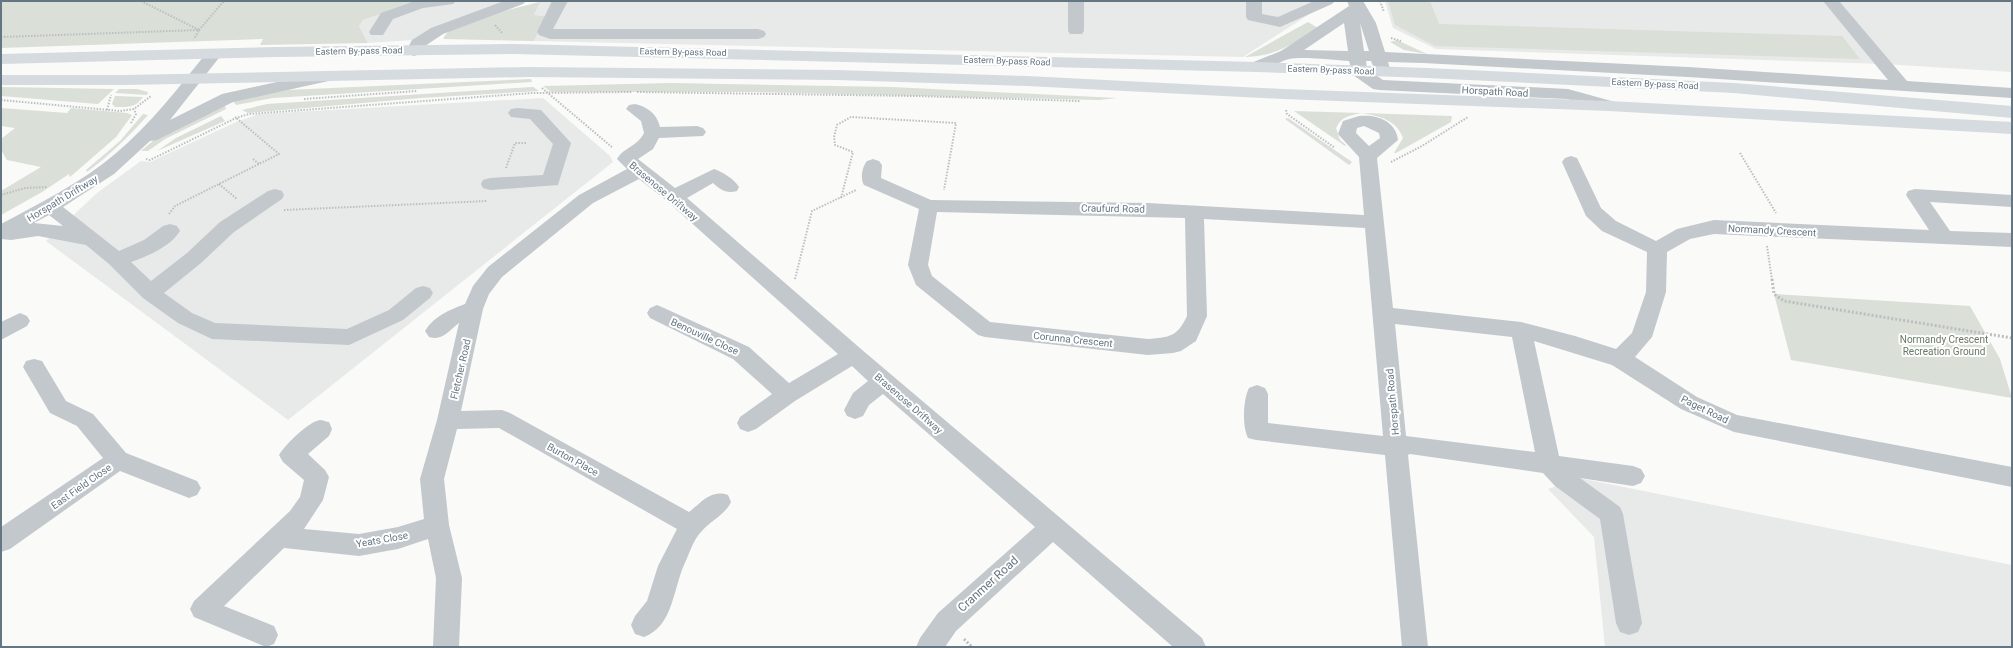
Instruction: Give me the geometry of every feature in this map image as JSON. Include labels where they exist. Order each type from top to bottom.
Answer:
[{"type":"highway","name":"Eastern By-pass Road","points":[[1,59],[514,49],[1257,67],[1358,64],[1380,71],[1734,88],[2012,112]]},
{"type":"highway","name":"Eastern By-pass Road","points":[[1,80],[194,79],[528,72],[837,75],[1027,81],[1610,106],[2012,128]]},
{"type":"street","points":[[377,32],[387,16],[421,4],[448,1]]},
{"type":"street","points":[[414,50],[418,43],[433,33],[497,5],[518,1]]},
{"type":"street","points":[[560,1],[546,28],[545,32],[550,34],[758,34]]},
{"type":"street","points":[[1076,1],[1076,31]]},
{"type":"street","points":[[1254,1],[1254,17],[1280,22],[1327,1]]},
{"type":"street","points":[[1831,1],[1902,86]]},
{"type":"street","points":[[1288,54],[1358,64],[1352,22],[1356,4]]},
{"type":"street","points":[[1257,67],[1288,54],[1356,4]]},
{"type":"street","points":[[1356,4],[1368,23],[1380,71],[1363,96]]},
{"type":"street","points":[[140,150],[175,102],[214,54]]},
{"type":"street","points":[[1380,71],[1688,72],[2012,93]]},
{"type":"street","name":"Horspath Road","points":[[1380,71],[1568,94],[1610,106]]},
{"type":"street","points":[[140,150],[228,98],[327,76]]},
{"type":"street","points":[[635,109],[649,118],[653,133],[697,132]]},
{"type":"street","points":[[495,184],[551,181],[562,143],[535,114],[518,113]]},
{"type":"street","name":"Fletcher Road","points":[[446,647],[449,578],[437,525],[432,479],[448,420],[473,309],[480,291],[495,272],[586,199],[633,165],[647,145],[653,133]]},
{"type":"street","name":"Horspath Driftway","points":[[1,232],[89,184],[121,159],[140,150]]},
{"type":"street","points":[[1571,162],[1593,211],[1609,226],[1657,250],[1656,292],[1641,337],[1620,359]]},
{"type":"street","name":"Brasenose Driftway","points":[[633,165],[674,197],[853,355],[1193,647]]},
{"type":"street","name":"Horspath Road","points":[[1369,165],[1396,434],[1395,447],[1415,647]]},
{"type":"street","name":"Craufurd Road","points":[[872,173],[935,206],[1148,209],[1375,222]]},
{"type":"street","points":[[674,197],[714,175],[730,187]]},
{"type":"street","points":[[150,293],[194,258],[227,227],[276,195]]},
{"type":"street","points":[[1944,238],[1914,195],[2012,201]]},
{"type":"street","points":[[50,206],[116,259],[150,293],[185,318],[212,331],[349,337],[396,315],[423,292]]},
{"type":"street","name":"Corunna Crescent","points":[[935,206],[918,265],[922,280],[985,329],[1148,347],[1173,344],[1189,335],[1196,316],[1194,212]]},
{"type":"street","points":[[116,259],[135,254],[158,241],[168,224]]},
{"type":"street","name":"Normandy Crescent","points":[[1657,250],[1684,234],[1714,227],[2012,240]]},
{"type":"street","points":[[1,236],[19,230],[51,229],[97,244]]},
{"type":"street","points":[[436,331],[451,318],[473,309]]},
{"type":"street","name":"Benouville Close","points":[[657,314],[741,353],[787,395]]},
{"type":"street","name":"Paget Road","points":[[1384,315],[1521,330],[1575,344],[1620,359],[1688,403],[1734,423],[2012,477]]},
{"type":"street","points":[[1,332],[20,321]]},
{"type":"street","points":[[1521,330],[1549,464],[1563,479],[1611,514],[1629,622]]},
{"type":"street","points":[[748,423],[787,395],[853,355]]},
{"type":"street","name":"East Field Close","points":[[1,542],[118,460],[85,420],[58,407],[34,367]]},
{"type":"street","points":[[856,410],[861,399],[883,381]]},
{"type":"street","points":[[1257,394],[1256,431],[1395,447],[1410,445],[1633,476]]},
{"type":"street","name":"Burton Place","points":[[448,420],[502,419],[691,524]]},
{"type":"street","points":[[265,635],[203,609],[299,518],[311,500],[317,477],[304,464],[291,455],[321,430]]},
{"type":"street","points":[[118,460],[189,488]]},
{"type":"street","points":[[644,625],[658,607],[671,566],[691,524],[719,502]]},
{"type":"street","name":"Yeats Close","points":[[278,537],[359,545],[398,538],[437,525]]},
{"type":"street","name":"Cranmer Road","points":[[929,647],[947,622],[1053,526]]},
{"type":"path","points":[[141,1],[199,30]]},
{"type":"path","points":[[191,43],[199,30],[224,1]]},
{"type":"path","points":[[1,37],[199,30]]},
{"type":"path","points":[[140,150],[150,160],[236,118],[269,112],[549,93],[749,93],[1083,101]]},
{"type":"path","points":[[549,93],[633,165]]},
{"type":"path","points":[[107,110],[111,95]]},
{"type":"path","points":[[1,100],[107,110],[134,109],[151,96]]},
{"type":"path","points":[[1285,106],[1287,114],[1338,150]]},
{"type":"path","points":[[1369,165],[1422,146],[1474,114]]},
{"type":"path","points":[[841,198],[853,152],[835,145],[834,137],[837,125],[851,117],[956,122],[935,206]]},
{"type":"path","points":[[168,224],[175,206],[279,154],[236,118]]},
{"type":"path","points":[[218,184],[253,210],[261,211],[456,204],[493,201],[495,184],[515,144],[526,143]]},
{"type":"path","points":[[1740,153],[1786,230]]},
{"type":"path","points":[[253,159],[259,164]]},
{"type":"path","points":[[790,299],[812,211],[841,198],[872,173]]},
{"type":"path","points":[[1,195],[25,188],[53,186]]},
{"type":"path","points":[[1764,229],[1774,294],[1784,301],[2012,338]]},
{"type":"shaded area","points":[[412,1],[505,1],[414,40],[368,43],[359,26],[363,20],[414,3]]},
{"type":"shaded area","points":[[1330,1],[1243,57],[534,41],[546,16],[534,15],[540,2]]},
{"type":"shaded area","points":[[1385,1],[2012,1],[2012,72],[1884,64],[1436,49],[1393,28]]},
{"type":"shaded area","points":[[543,98],[610,156],[613,162],[288,420],[46,241],[97,193],[141,161],[150,162],[236,122],[259,114]]},
{"type":"shaded area","points":[[1579,478],[2012,565],[2012,647],[1605,647],[1594,537],[1548,489]]},
{"type":"green space","points":[[1,1],[412,1],[414,3],[363,20],[359,26],[368,43],[260,45],[263,39],[1,48]]},
{"type":"green space","points":[[1388,1],[1430,1],[1439,24],[1842,36],[1860,59],[1435,46],[1395,25]]},
{"type":"green space","points":[[540,2],[534,15],[546,16],[534,41],[443,39],[448,32],[464,24]]},
{"type":"green space","points":[[1308,22],[1318,28],[1292,44],[1275,52],[1245,57]]},
{"type":"green space","points":[[1397,40],[1427,54],[1404,50],[1390,42]]},
{"type":"green space","points":[[531,79],[532,82],[273,98],[236,105],[233,101],[287,90]]},
{"type":"green space","points":[[672,83],[892,87],[1117,98],[1099,100],[751,92],[551,92],[543,86]]},
{"type":"green space","points":[[1,87],[114,89],[98,104],[1,96]]},
{"type":"green space","points":[[533,87],[539,91],[420,98],[248,113],[242,110],[267,104]]},
{"type":"green space","points":[[119,89],[137,89],[148,92],[147,95],[115,93]]},
{"type":"green space","points":[[115,96],[143,97],[134,105],[127,107],[115,107],[112,104]]},
{"type":"green space","points":[[224,104],[226,109],[165,139],[148,151],[141,151],[154,140]]},
{"type":"green space","points":[[1,108],[67,113],[71,108],[127,113],[132,115],[116,137],[70,177],[69,174],[42,192],[1,215],[1,191],[41,167],[7,160],[1,150],[1,139],[15,128],[1,126]]},
{"type":"green space","points":[[1294,111],[1361,113],[1343,119],[1336,128],[1340,140],[1346,145],[1345,146]]},
{"type":"green space","points":[[1362,113],[1452,116],[1451,122],[1394,153],[1403,138],[1396,127],[1381,117]]},
{"type":"green space","points":[[143,114],[148,115],[119,145],[87,172],[86,170],[120,141]]},
{"type":"green space","points":[[221,116],[225,121],[157,151],[176,138]]},
{"type":"green space","points":[[1288,118],[1352,162],[1349,165],[1285,119]]},
{"type":"green space","name":"Normandy Crescent Recreation Ground","points":[[1774,294],[1970,306],[2000,359],[2012,398],[1791,360]]}]
